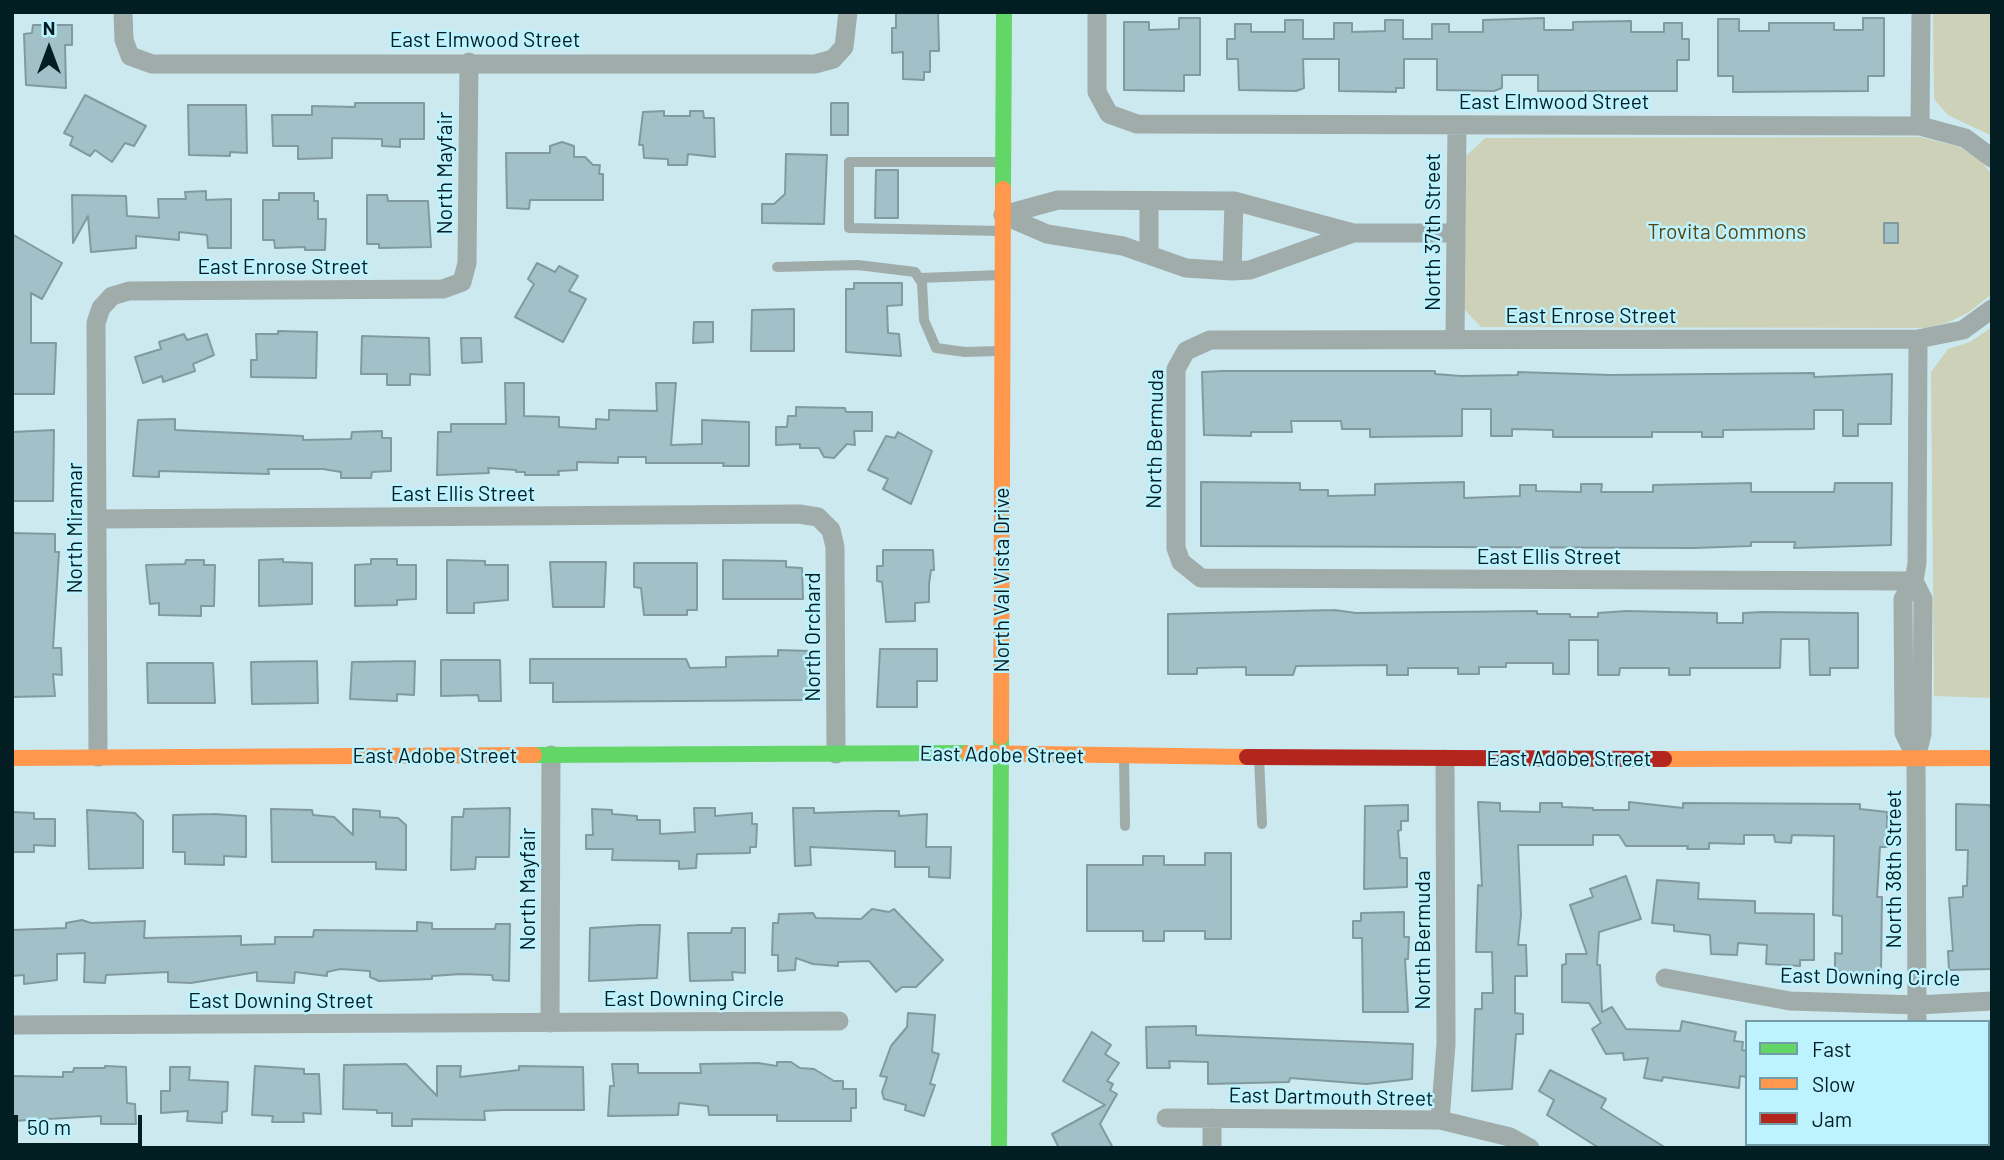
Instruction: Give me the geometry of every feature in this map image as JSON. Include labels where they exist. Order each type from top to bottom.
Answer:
[{"type":"street","name":"East Elmwood Street","points":[[123,12],[124,40],[130,56],[152,64],[815,64],[839,54],[847,39],[848,12]]},
{"type":"street","name":"North Val Vista Drive","points":[[999,1148],[1004,12]]},
{"type":"street","name":"East Elmwood Street","points":[[1097,12],[1097,92],[1109,114],[1137,124],[1920,126],[1965,138],[1992,158]]},
{"type":"street","points":[[1920,12],[1920,126]]},
{"type":"street","name":"North Mayfair","points":[[462,282],[467,263],[469,62]]},
{"type":"street","name":"North 37th Street","points":[[1455,339],[1457,125]]},
{"type":"street","points":[[1003,223],[1058,200],[1234,201],[1353,233],[1456,233]]},
{"type":"street","points":[[1149,201],[1149,254]]},
{"type":"street","points":[[1232,271],[1234,201]]},
{"type":"street","points":[[1003,223],[1047,234],[1092,239],[1149,254],[1186,268],[1232,271],[1250,270],[1353,233]]},
{"type":"street","name":"East Enrose Street","points":[[105,300],[129,291],[443,289],[462,282]]},
{"type":"street","name":"North Miramar","points":[[98,757],[96,323],[105,300]]},
{"type":"street","name":"East Enrose Street","points":[[1186,351],[1210,340],[1918,339],[1963,330],[1992,309]]},
{"type":"street","name":"North 38th Street","points":[[1917,1014],[1916,758],[1922,734],[1903,599],[1914,581],[1918,339]]},
{"type":"street","name":"North Bermuda","points":[[1186,351],[1176,369],[1175,416],[1176,548],[1187,569]]},
{"type":"street","name":"East Ellis Street","points":[[98,519],[799,514],[818,517],[826,522]]},
{"type":"street","name":"North Orchard","points":[[826,522],[835,547],[836,754]]},
{"type":"street","name":"East Ellis Street","points":[[1187,569],[1209,579],[1914,581]]},
{"type":"street","name":"East Adobe Street","points":[[12,758],[836,754],[1445,759],[1992,758]]},
{"type":"street","name":"North Mayfair","points":[[550,1023],[551,755]]},
{"type":"street","name":"North Bermuda","points":[[1440,1120],[1446,1044],[1445,759]]},
{"type":"street","name":"East Downing Circle","points":[[1665,978],[1790,1002],[1917,1014],[1992,1001]]},
{"type":"street","name":"East Downing Circle","points":[[550,1023],[839,1021]]},
{"type":"street","name":"East Downing Street","points":[[12,1025],[550,1023]]},
{"type":"street","name":"East Dartmouth Street","points":[[1166,1118],[1440,1120],[1510,1137],[1530,1148]]},
{"type":"street","points":[[1212,1118],[1212,1148]]},
{"type":"lane","points":[[1003,162],[849,162],[849,228],[1003,223]]},
{"type":"lane","points":[[777,267],[858,265],[915,272],[922,283],[924,320],[936,348],[965,352],[1003,351]]},
{"type":"lane","points":[[919,278],[1003,275]]},
{"type":"lane","points":[[1124,756],[1125,825]]},
{"type":"lane","points":[[1259,757],[1262,824]]},
{"type":"green space","points":[[1933,12],[1992,12],[1992,136],[1948,115],[1934,99]]},
{"type":"green space","name":"Trovita Commons","points":[[1921,137],[1960,147],[1982,162],[1992,175],[1992,294],[1969,312],[1947,323],[1925,328],[1481,327],[1464,309],[1463,159],[1485,138]]},
{"type":"green space","points":[[1992,327],[1992,698],[1934,696],[1931,372],[1948,349],[1970,342]]},
{"type":"building","points":[[896,12],[938,12],[939,51],[930,51],[930,72],[924,72],[924,80],[903,79],[903,52],[892,53],[892,28],[896,28]]},
{"type":"building","points":[[1179,18],[1200,18],[1200,75],[1184,75],[1184,91],[1124,90],[1124,22],[1149,22],[1149,30],[1179,29]]},
{"type":"building","points":[[1544,18],[1544,30],[1573,30],[1573,22],[1631,21],[1631,32],[1664,32],[1664,23],[1682,23],[1682,39],[1689,39],[1689,60],[1677,60],[1677,91],[1538,91],[1538,75],[1502,75],[1502,88],[1494,91],[1437,90],[1437,59],[1404,59],[1404,88],[1396,88],[1396,92],[1339,91],[1339,59],[1303,59],[1304,88],[1296,91],[1239,90],[1238,59],[1227,59],[1227,39],[1235,39],[1235,24],[1251,24],[1251,32],[1285,32],[1285,20],[1303,20],[1303,39],[1334,39],[1334,23],[1352,23],[1352,32],[1385,31],[1385,20],[1403,20],[1403,39],[1432,39],[1432,24],[1449,24],[1449,32],[1483,32],[1483,20]]},
{"type":"building","points":[[1863,18],[1884,18],[1884,76],[1868,76],[1868,91],[1733,92],[1733,76],[1718,76],[1718,19],[1739,19],[1739,31],[1769,31],[1769,23],[1834,23],[1834,30],[1863,30]]},
{"type":"building","points":[[33,25],[72,25],[72,45],[65,45],[66,88],[26,85],[24,34],[32,33]]},
{"type":"building","points":[[85,95],[146,126],[134,146],[125,143],[112,162],[95,150],[90,156],[70,145],[73,137],[64,133]]},
{"type":"building","points":[[355,103],[424,103],[424,139],[400,139],[400,147],[382,146],[382,139],[332,138],[332,158],[298,159],[298,146],[273,146],[272,115],[312,115],[312,106],[355,107]]},
{"type":"building","points":[[831,103],[848,103],[848,135],[831,135]]},
{"type":"building","points":[[188,105],[246,105],[247,153],[230,152],[230,156],[189,155]]},
{"type":"building","points":[[664,111],[664,116],[690,116],[690,111],[703,111],[704,118],[714,118],[715,157],[688,154],[687,165],[668,165],[668,159],[644,158],[643,145],[639,145],[643,112]]},
{"type":"building","points":[[562,142],[574,146],[574,157],[585,157],[593,165],[600,165],[599,174],[603,174],[603,200],[530,200],[529,209],[507,208],[506,153],[550,153],[550,146]]},
{"type":"building","points":[[786,154],[827,155],[824,224],[762,223],[762,204],[774,204],[785,194]]},
{"type":"building","points":[[876,170],[898,170],[898,218],[875,218]]},
{"type":"building","points":[[206,191],[206,200],[231,199],[231,248],[208,248],[207,235],[179,232],[179,240],[136,236],[136,248],[91,252],[88,216],[73,243],[72,195],[126,196],[127,216],[159,218],[158,199],[186,199],[185,192]]},
{"type":"building","points":[[279,193],[314,193],[314,201],[318,201],[318,219],[326,219],[325,250],[305,250],[305,247],[275,248],[274,240],[263,240],[263,200],[279,200]]},
{"type":"building","points":[[367,195],[387,195],[388,201],[428,201],[431,247],[379,248],[379,244],[367,244]]},
{"type":"building","points":[[1884,223],[1898,223],[1898,243],[1884,243]]},
{"type":"building","points":[[12,234],[62,263],[42,299],[31,293],[31,343],[56,343],[54,394],[12,394]]},
{"type":"building","points":[[537,263],[555,272],[559,266],[578,276],[569,291],[586,299],[563,342],[515,317],[534,284],[528,279]]},
{"type":"building","points":[[854,283],[902,283],[902,305],[887,306],[888,333],[899,334],[901,356],[846,352],[846,289],[854,289]]},
{"type":"building","points":[[794,309],[794,351],[751,351],[752,310]]},
{"type":"building","points":[[694,322],[713,322],[713,342],[693,343]]},
{"type":"building","points":[[278,331],[317,332],[316,378],[251,377],[251,360],[257,360],[256,334],[278,334]]},
{"type":"building","points":[[184,334],[187,340],[207,334],[214,355],[193,364],[195,371],[163,382],[162,376],[143,383],[135,357],[161,349],[159,342]]},
{"type":"building","points":[[362,336],[429,338],[430,375],[410,374],[410,385],[387,385],[387,374],[361,374]]},
{"type":"building","points":[[461,338],[481,338],[482,362],[462,363]]},
{"type":"building","points":[[1435,371],[1435,374],[1461,376],[1518,375],[1518,372],[1610,375],[1814,373],[1814,377],[1892,374],[1891,424],[1858,424],[1858,436],[1843,436],[1843,410],[1814,410],[1814,429],[1723,430],[1723,437],[1702,437],[1702,432],[1652,432],[1652,437],[1553,437],[1553,430],[1512,429],[1512,436],[1491,436],[1491,409],[1462,409],[1462,436],[1370,437],[1370,429],[1342,429],[1341,421],[1291,421],[1292,432],[1251,432],[1251,436],[1204,435],[1202,372]]},
{"type":"building","points":[[505,383],[524,383],[524,416],[559,417],[559,427],[596,429],[596,419],[609,420],[609,410],[657,411],[656,383],[676,383],[671,445],[702,444],[702,420],[749,422],[749,466],[723,466],[724,463],[646,463],[646,457],[618,457],[618,463],[577,462],[577,470],[558,471],[559,475],[525,475],[525,472],[516,470],[488,468],[489,473],[437,475],[438,432],[451,432],[451,424],[506,424]]},
{"type":"building","points":[[796,407],[845,408],[846,412],[872,412],[872,431],[854,431],[855,445],[847,444],[834,458],[824,457],[819,448],[800,448],[800,444],[776,445],[776,427],[787,427],[788,416],[796,416]]},
{"type":"building","points":[[175,419],[175,430],[303,436],[303,440],[351,439],[352,432],[382,431],[382,438],[391,438],[391,471],[372,472],[371,478],[341,478],[341,472],[323,469],[268,469],[269,474],[159,471],[159,477],[133,476],[138,420]]},
{"type":"building","points":[[54,430],[53,501],[13,501],[12,432]]},
{"type":"building","points":[[898,432],[932,451],[911,504],[883,489],[888,479],[868,470],[886,436],[895,438]]},
{"type":"building","points":[[1201,482],[1300,483],[1300,490],[1328,490],[1328,496],[1375,495],[1375,484],[1464,482],[1464,498],[1520,496],[1520,485],[1536,485],[1536,491],[1581,492],[1581,484],[1602,484],[1601,492],[1653,492],[1653,485],[1751,483],[1751,492],[1834,492],[1835,483],[1892,483],[1891,545],[1794,548],[1795,542],[1751,542],[1751,546],[1694,548],[1201,546]]},
{"type":"building","points":[[12,533],[55,534],[55,552],[59,552],[53,648],[61,648],[62,675],[53,674],[55,696],[12,697]]},
{"type":"building","points":[[883,550],[933,550],[934,570],[931,570],[929,602],[915,603],[915,621],[886,622],[882,582],[877,581],[877,566],[883,566]]},
{"type":"building","points":[[283,559],[283,562],[312,563],[312,604],[259,606],[259,560]]},
{"type":"building","points":[[371,559],[397,559],[397,565],[416,565],[416,599],[397,600],[397,605],[355,606],[355,565],[371,564]]},
{"type":"building","points":[[186,560],[204,560],[204,565],[215,565],[214,606],[201,606],[201,616],[159,615],[159,603],[150,604],[146,565],[185,564]]},
{"type":"building","points":[[447,560],[485,561],[485,565],[508,565],[508,600],[474,603],[474,613],[447,613]]},
{"type":"building","points":[[723,560],[786,561],[786,567],[802,568],[803,599],[723,599]]},
{"type":"building","points":[[550,562],[606,562],[604,607],[553,607]]},
{"type":"building","points":[[634,563],[697,563],[697,610],[687,610],[687,615],[644,615],[641,588],[634,587]]},
{"type":"building","points":[[1334,610],[1356,613],[1537,611],[1537,614],[1570,614],[1570,617],[1598,617],[1598,613],[1626,611],[1717,613],[1717,623],[1743,623],[1743,613],[1858,613],[1858,668],[1830,668],[1830,675],[1810,675],[1809,639],[1781,639],[1780,668],[1690,668],[1690,675],[1669,675],[1669,668],[1620,668],[1619,675],[1598,675],[1598,640],[1569,640],[1569,674],[1553,674],[1553,663],[1506,663],[1506,667],[1479,667],[1479,674],[1458,674],[1458,668],[1408,668],[1408,675],[1387,675],[1387,665],[1296,666],[1293,675],[1246,675],[1246,667],[1197,668],[1197,674],[1168,674],[1168,614]]},
{"type":"building","points":[[880,649],[937,649],[937,681],[917,681],[917,707],[877,707]]},
{"type":"building","points":[[778,650],[810,651],[810,700],[553,702],[553,683],[530,683],[530,659],[686,659],[690,668],[726,667],[726,657],[778,656]]},
{"type":"building","points":[[441,660],[500,660],[501,701],[479,701],[478,695],[441,696]]},
{"type":"building","points":[[317,661],[318,703],[252,704],[251,662]]},
{"type":"building","points":[[415,661],[414,695],[397,694],[397,701],[350,699],[352,662]]},
{"type":"building","points":[[147,663],[213,663],[215,703],[148,703]]},
{"type":"building","points":[[1478,802],[1500,803],[1500,811],[1540,812],[1540,803],[1562,803],[1562,807],[1593,810],[1629,810],[1629,802],[1683,808],[1683,803],[1860,804],[1860,809],[1887,812],[1887,847],[1880,847],[1877,897],[1882,897],[1881,974],[1835,971],[1835,953],[1842,954],[1842,916],[1833,915],[1834,836],[1792,835],[1791,843],[1775,842],[1774,835],[1744,835],[1744,844],[1709,843],[1709,849],[1687,849],[1688,846],[1626,846],[1619,835],[1593,835],[1593,845],[1518,845],[1521,915],[1518,945],[1526,945],[1527,976],[1515,976],[1515,1013],[1523,1014],[1523,1034],[1516,1034],[1512,1089],[1472,1091],[1475,1009],[1482,1009],[1482,993],[1493,993],[1492,952],[1476,952],[1478,885],[1482,886]]},
{"type":"building","points":[[1956,804],[1989,805],[1992,810],[1992,969],[1949,970],[1948,951],[1953,951],[1949,898],[1963,897],[1963,886],[1967,886],[1968,850],[1956,850]]},
{"type":"building","points":[[1408,805],[1408,821],[1401,821],[1401,830],[1398,831],[1400,858],[1407,858],[1407,887],[1364,889],[1365,806]]},
{"type":"building","points":[[510,808],[509,857],[476,857],[475,869],[451,870],[452,817],[463,817],[464,809]]},
{"type":"building","points":[[694,808],[715,808],[715,816],[752,813],[752,824],[757,824],[756,847],[750,847],[750,853],[697,854],[696,868],[679,869],[679,861],[612,860],[613,849],[586,849],[586,835],[593,835],[592,809],[637,816],[637,820],[660,820],[660,834],[695,832]]},
{"type":"building","points":[[793,808],[814,808],[814,813],[899,811],[899,816],[927,814],[926,847],[951,847],[950,878],[929,877],[929,867],[895,867],[895,851],[810,847],[811,865],[795,866]]},
{"type":"building","points":[[271,809],[312,810],[313,815],[334,817],[353,835],[353,809],[380,811],[380,817],[398,818],[406,825],[406,870],[376,869],[376,862],[272,862]]},
{"type":"building","points":[[87,810],[135,813],[143,821],[143,868],[89,869]]},
{"type":"building","points":[[12,812],[34,813],[34,819],[55,819],[55,846],[34,845],[34,852],[12,852]]},
{"type":"building","points":[[173,815],[246,816],[246,857],[224,856],[224,865],[185,864],[185,852],[173,852]]},
{"type":"building","points":[[1205,853],[1231,853],[1231,939],[1205,939],[1205,931],[1164,931],[1164,941],[1143,941],[1143,931],[1087,931],[1087,865],[1143,865],[1143,856],[1164,856],[1164,865],[1205,865]]},
{"type":"building","points":[[1626,876],[1641,919],[1599,932],[1597,965],[1600,965],[1602,1012],[1612,1007],[1626,1029],[1680,1031],[1682,1021],[1736,1032],[1734,1041],[1743,1042],[1742,1050],[1745,1051],[1745,1077],[1740,1076],[1739,1088],[1663,1077],[1662,1081],[1644,1078],[1648,1058],[1624,1060],[1623,1053],[1606,1054],[1592,1029],[1601,1023],[1589,1003],[1562,1002],[1562,965],[1566,964],[1566,954],[1587,954],[1570,905],[1593,897],[1590,889]]},
{"type":"building","points":[[1657,880],[1699,883],[1698,899],[1755,901],[1755,913],[1814,914],[1814,960],[1800,960],[1800,966],[1766,964],[1767,945],[1738,943],[1737,955],[1711,954],[1710,935],[1674,931],[1674,925],[1652,923]]},
{"type":"building","points":[[872,909],[889,912],[894,909],[943,960],[916,987],[902,987],[896,992],[869,961],[838,962],[838,966],[813,964],[796,958],[795,970],[778,971],[778,955],[772,955],[773,923],[778,923],[779,914],[813,913],[816,918],[861,919]]},
{"type":"building","points":[[1404,912],[1404,937],[1409,937],[1408,959],[1405,959],[1408,1012],[1363,1012],[1362,938],[1353,938],[1353,921],[1361,921],[1361,913]]},
{"type":"building","points":[[82,920],[91,923],[145,921],[144,938],[241,936],[241,945],[275,944],[275,937],[313,937],[314,930],[417,931],[417,922],[432,923],[432,929],[495,929],[496,924],[510,924],[509,981],[493,980],[492,975],[461,974],[432,976],[432,979],[379,981],[370,977],[370,971],[340,969],[327,972],[327,976],[295,972],[294,983],[257,981],[257,972],[191,983],[168,982],[168,972],[106,975],[105,983],[84,982],[85,953],[57,954],[57,980],[24,984],[24,975],[12,976],[12,930],[66,928],[66,923]]},
{"type":"building","points":[[660,925],[657,978],[589,981],[590,928]]},
{"type":"building","points":[[732,928],[745,928],[745,973],[732,972],[733,980],[690,981],[688,933],[731,933]]},
{"type":"building","points":[[908,1013],[935,1015],[932,1052],[939,1054],[930,1084],[935,1085],[924,1116],[905,1110],[906,1105],[884,1099],[882,1092],[887,1077],[880,1076],[891,1046],[907,1027]]},
{"type":"building","points":[[1196,1026],[1196,1035],[1413,1044],[1412,1079],[1366,1084],[1290,1078],[1289,1082],[1208,1084],[1208,1062],[1169,1061],[1170,1068],[1147,1068],[1146,1027]]},
{"type":"building","points":[[1092,1032],[1111,1045],[1105,1054],[1119,1063],[1107,1081],[1113,1084],[1110,1090],[1117,1094],[1100,1124],[1113,1148],[1059,1148],[1052,1134],[1105,1105],[1063,1081]]},
{"type":"building","points":[[777,1062],[791,1062],[800,1068],[814,1069],[834,1081],[843,1081],[843,1089],[856,1089],[856,1108],[851,1108],[851,1121],[777,1121],[777,1115],[709,1115],[708,1106],[679,1103],[678,1115],[608,1116],[610,1086],[614,1086],[612,1064],[638,1064],[638,1073],[701,1073],[700,1064],[758,1063],[777,1066]]},
{"type":"building","points":[[406,1064],[437,1096],[437,1066],[461,1066],[460,1077],[519,1070],[519,1066],[583,1067],[584,1110],[484,1111],[485,1120],[412,1119],[412,1126],[392,1126],[392,1113],[343,1109],[344,1065]]},
{"type":"building","points":[[255,1066],[304,1069],[304,1074],[319,1074],[321,1114],[303,1113],[304,1122],[272,1122],[273,1116],[252,1115]]},
{"type":"building","points":[[126,1067],[127,1103],[135,1104],[136,1124],[101,1124],[101,1116],[12,1121],[12,1076],[63,1077],[63,1072],[73,1072],[74,1068]]},
{"type":"building","points":[[170,1067],[190,1067],[189,1080],[228,1082],[227,1111],[222,1112],[222,1123],[187,1121],[188,1111],[161,1113],[161,1091],[170,1091]]},
{"type":"building","points":[[1550,1070],[1606,1099],[1601,1108],[1666,1148],[1599,1148],[1547,1115],[1554,1100],[1539,1091]]},
{"type":"traffic: fast","points":[[1003,189],[1004,12]]},
{"type":"traffic: fast","points":[[999,1148],[1001,737]]},
{"type":"traffic: fast","points":[[534,755],[968,753]]},
{"type":"traffic: slow","points":[[1001,737],[1003,189]]},
{"type":"traffic: slow","points":[[968,753],[1247,757]]},
{"type":"traffic: slow","points":[[12,758],[534,755]]},
{"type":"traffic: slow","points":[[1664,759],[1992,758]]},
{"type":"traffic: jam","points":[[1247,757],[1664,759]]}]
